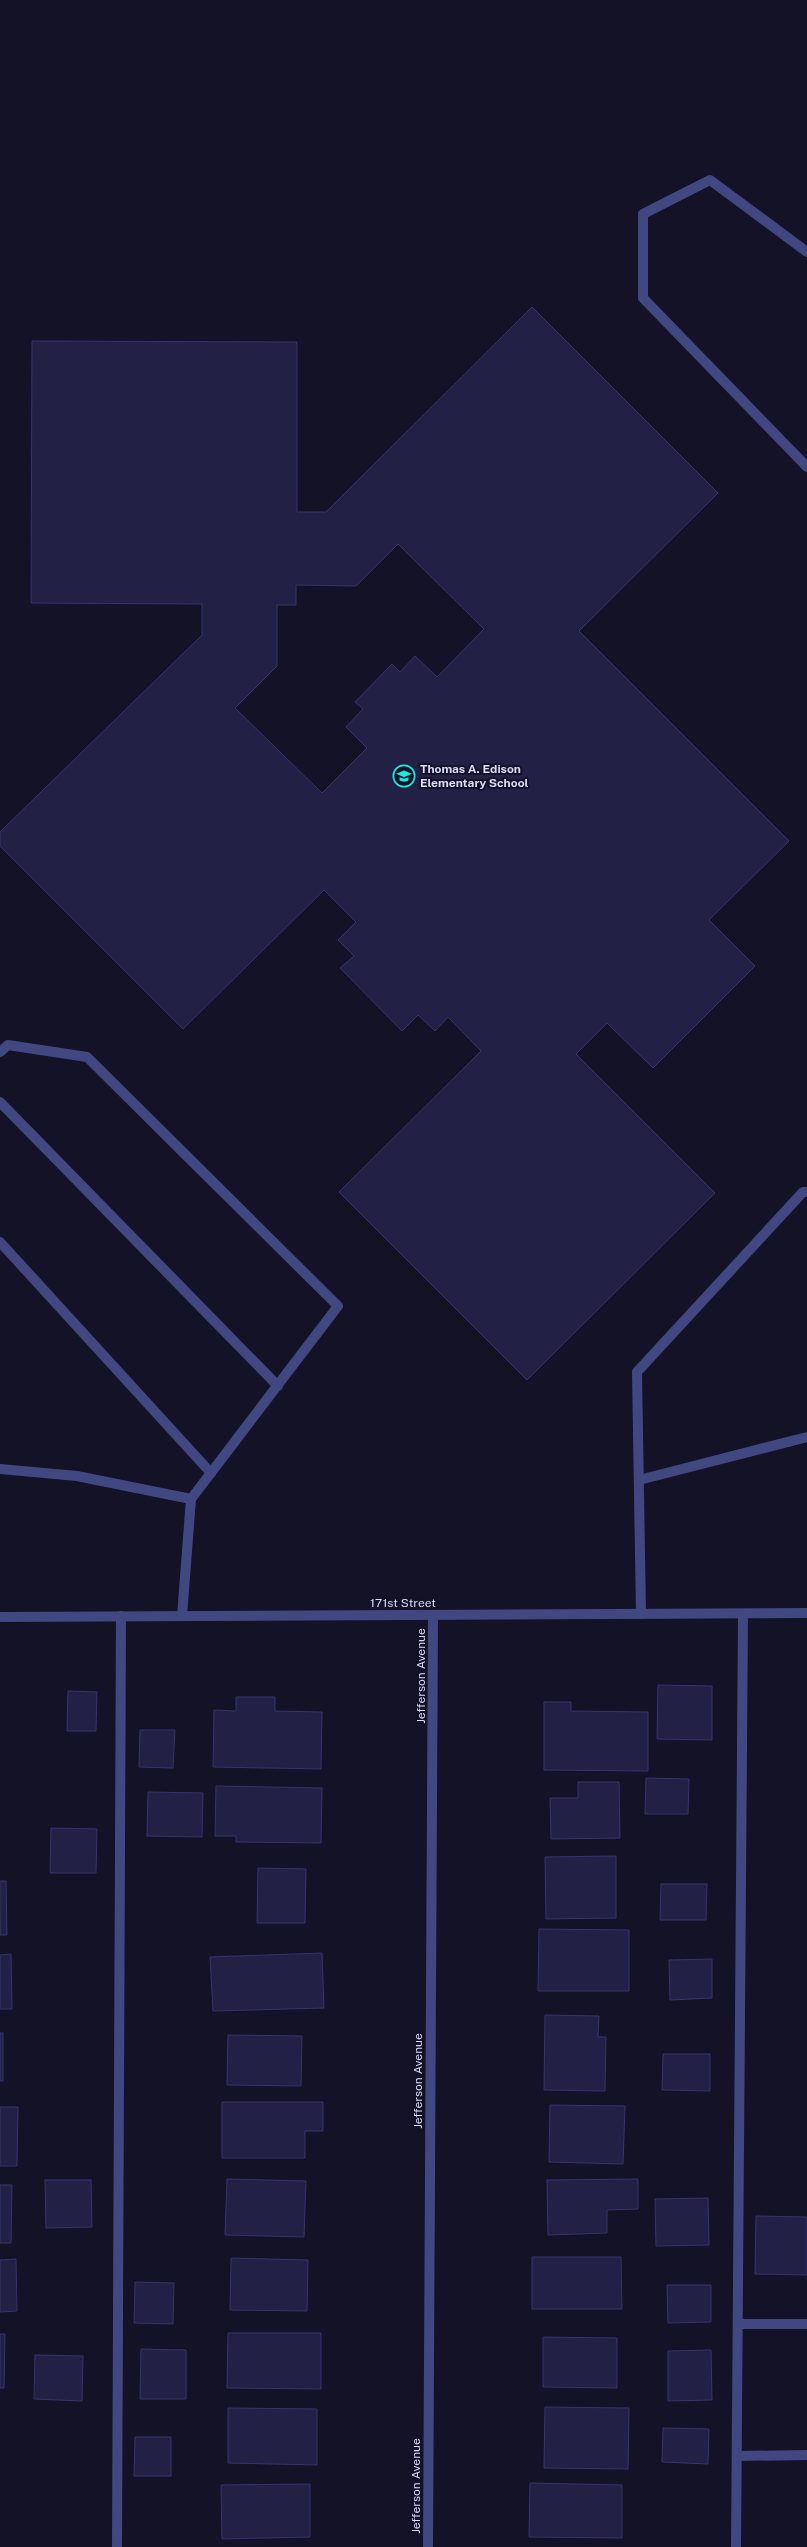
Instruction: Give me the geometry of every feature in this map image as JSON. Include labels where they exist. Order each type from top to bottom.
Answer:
[{"type":"street","points":[[807,252],[710,180],[643,214],[643,298],[807,467]]},
{"type":"street","points":[[0,1052],[8,1045],[87,1057],[338,1306],[191,1499],[182,1616]]},
{"type":"street","points":[[0,1102],[278,1386]]},
{"type":"street","points":[[641,1614],[637,1372],[803,1192],[807,1192]]},
{"type":"street","points":[[0,1242],[211,1473]]},
{"type":"street","points":[[639,1480],[807,1437]]},
{"type":"street","points":[[0,1469],[77,1476],[191,1499]]},
{"type":"street","name":"171st Street","points":[[0,1617],[807,1613]]},
{"type":"street","points":[[736,2547],[743,1614]]},
{"type":"street","name":"Jefferson Avenue","points":[[428,2547],[434,1615]]},
{"type":"street","points":[[117,2547],[121,1616]]},
{"type":"street","points":[[738,2324],[807,2324]]},
{"type":"street","points":[[737,2456],[807,2455]]},
{"type":"building","points":[[532,307],[718,493],[579,631],[789,841],[709,920],[755,966],[653,1068],[607,1023],[576,1054],[715,1193],[527,1380],[339,1192],[481,1051],[448,1017],[435,1031],[418,1015],[402,1031],[340,968],[354,956],[338,940],[356,922],[324,890],[183,1029],[0,846],[0,832],[202,635],[202,604],[31,603],[32,341],[297,342],[297,512],[326,512]],"holes":[[[398,544],[484,629],[437,677],[415,656],[400,672],[392,664],[355,702],[363,709],[346,727],[367,748],[322,793],[235,708],[277,666],[277,605],[296,605],[296,585],[356,586]]]},
{"type":"building","points":[[658,1685],[712,1686],[712,1740],[657,1739]]},
{"type":"building","points":[[68,1691],[97,1692],[96,1731],[67,1731]]},
{"type":"building","points":[[236,1697],[275,1697],[275,1711],[322,1712],[321,1769],[213,1767],[214,1710],[236,1711]]},
{"type":"building","points":[[544,1702],[571,1702],[571,1711],[648,1712],[648,1771],[544,1770]]},
{"type":"building","points":[[140,1730],[175,1730],[173,1768],[139,1767]]},
{"type":"building","points":[[646,1778],[689,1779],[688,1814],[645,1814]]},
{"type":"building","points":[[578,1782],[619,1782],[620,1838],[551,1839],[550,1798],[578,1798]]},
{"type":"building","points":[[216,1786],[322,1788],[321,1843],[236,1842],[236,1836],[215,1836]]},
{"type":"building","points":[[148,1792],[203,1793],[202,1837],[147,1836]]},
{"type":"building","points":[[51,1828],[97,1829],[96,1873],[50,1873]]},
{"type":"building","points":[[616,1856],[616,1918],[546,1919],[545,1857]]},
{"type":"building","points":[[258,1868],[306,1869],[305,1923],[257,1923]]},
{"type":"building","points":[[0,1881],[6,1881],[7,1935],[0,1935]]},
{"type":"building","points":[[661,1884],[707,1884],[706,1920],[660,1920]]},
{"type":"building","points":[[539,1929],[629,1930],[629,1991],[538,1991]]},
{"type":"building","points":[[322,1953],[324,2008],[213,2011],[210,1957]]},
{"type":"building","points":[[11,1954],[12,2009],[0,2009],[0,1955]]},
{"type":"building","points":[[712,1959],[712,1998],[670,2000],[669,1960]]},
{"type":"building","points":[[545,2015],[599,2016],[598,2037],[606,2037],[605,2091],[544,2090]]},
{"type":"building","points":[[0,2033],[3,2033],[3,2081],[0,2081]]},
{"type":"building","points":[[228,2035],[302,2036],[301,2086],[227,2085]]},
{"type":"building","points":[[663,2054],[710,2054],[710,2091],[662,2090]]},
{"type":"building","points":[[222,2102],[323,2102],[323,2131],[305,2131],[305,2158],[222,2158]]},
{"type":"building","points":[[550,2105],[625,2106],[623,2164],[549,2162]]},
{"type":"building","points":[[0,2107],[18,2107],[17,2166],[0,2166]]},
{"type":"building","points":[[227,2179],[306,2181],[304,2237],[225,2235]]},
{"type":"building","points":[[638,2179],[638,2209],[607,2210],[607,2233],[548,2235],[547,2180]]},
{"type":"building","points":[[45,2180],[91,2180],[92,2227],[46,2228]]},
{"type":"building","points":[[0,2185],[12,2185],[11,2243],[0,2243]]},
{"type":"building","points":[[708,2198],[709,2245],[656,2246],[655,2199]]},
{"type":"building","points":[[756,2216],[807,2217],[807,2275],[755,2274]]},
{"type":"building","points":[[532,2257],[621,2257],[622,2309],[532,2309]]},
{"type":"building","points":[[231,2258],[308,2260],[307,2311],[230,2310]]},
{"type":"building","points":[[16,2259],[17,2311],[0,2312],[0,2260]]},
{"type":"building","points":[[135,2282],[174,2283],[173,2324],[134,2323]]},
{"type":"building","points":[[667,2285],[711,2285],[711,2322],[668,2323]]},
{"type":"building","points":[[228,2333],[321,2333],[321,2389],[227,2388]]},
{"type":"building","points":[[0,2334],[5,2334],[4,2388],[0,2388]]},
{"type":"building","points":[[543,2337],[617,2338],[617,2388],[543,2387]]},
{"type":"building","points":[[141,2349],[186,2350],[186,2399],[140,2399]]},
{"type":"building","points":[[711,2350],[712,2400],[668,2401],[668,2351]]},
{"type":"building","points":[[35,2355],[83,2356],[82,2401],[34,2399]]},
{"type":"building","points":[[545,2407],[629,2408],[628,2469],[544,2468]]},
{"type":"building","points":[[228,2408],[317,2409],[317,2465],[228,2463]]},
{"type":"building","points":[[663,2428],[709,2429],[708,2464],[662,2462]]},
{"type":"building","points":[[135,2437],[171,2437],[171,2476],[134,2476]]},
{"type":"building","points":[[530,2483],[622,2485],[622,2538],[529,2537]]},
{"type":"building","points":[[310,2484],[310,2537],[222,2539],[221,2485]]},
{"type":"place","name":"Thomas A. Edison Elementary School","points":[[404,776]]}]
